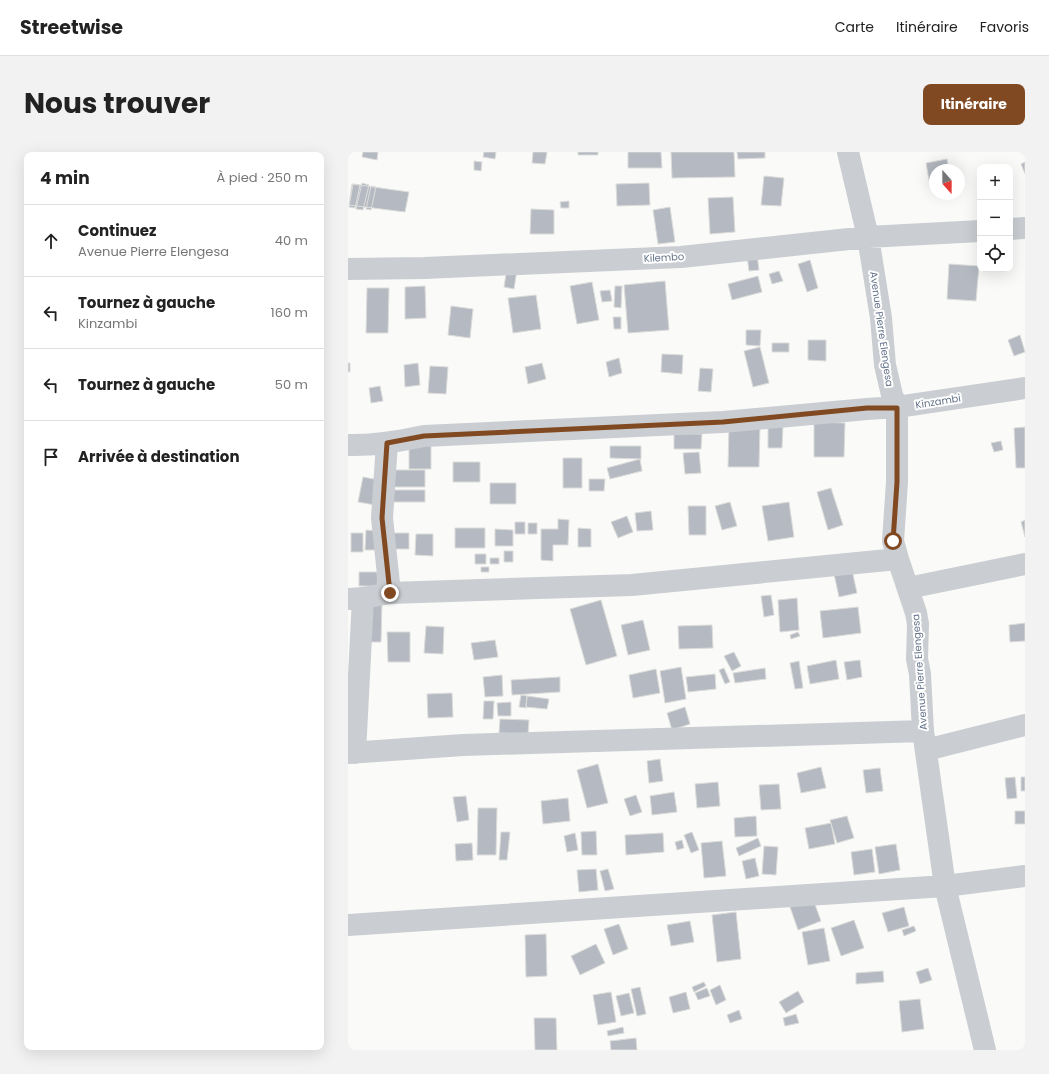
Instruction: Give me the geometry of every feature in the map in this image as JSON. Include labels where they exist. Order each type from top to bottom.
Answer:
[{"type":"street","name":"Avenue Pierre Elengesa","points":[[848,152],[868,237],[881,318],[885,365],[892,396],[897,408],[897,482],[893,537],[898,559],[916,613],[918,624],[917,660],[920,674],[924,740],[945,886],[985,1050]]},
{"type":"street","points":[[1013,229],[1025,228]]},
{"type":"street","name":"Kilembo","points":[[348,269],[424,268],[681,256],[868,237],[977,231]]},
{"type":"street","name":"Kinzambi","points":[[348,445],[360,446],[387,443],[424,436],[723,422],[867,408],[897,408],[1025,388]]},
{"type":"street","points":[[387,443],[382,518],[390,593]]},
{"type":"street","points":[[898,559],[632,585],[390,593],[356,598],[351,753],[463,745],[924,740],[1025,725]]},
{"type":"street","points":[[908,588],[1025,564]]},
{"type":"street","points":[[348,925],[945,886],[1025,876]]},
{"type":"building","points":[[363,152],[378,152],[377,160],[362,157]]},
{"type":"building","points":[[484,152],[496,152],[495,159],[483,157]]},
{"type":"building","points":[[533,152],[547,152],[545,164],[532,163]]},
{"type":"building","points":[[578,152],[598,152],[598,155],[578,155]]},
{"type":"building","points":[[628,152],[661,152],[662,168],[628,168]]},
{"type":"building","points":[[671,152],[734,152],[735,177],[672,178]]},
{"type":"building","points":[[737,152],[765,152],[765,158],[738,159]]},
{"type":"building","points":[[947,159],[948,164],[929,164],[929,180],[926,163]]},
{"type":"building","points":[[474,161],[482,162],[481,171],[474,170]]},
{"type":"building","points":[[1025,162],[1025,174],[1021,164]]},
{"type":"building","points":[[764,176],[784,178],[781,206],[761,205]]},
{"type":"building","points":[[362,183],[369,185],[363,210],[356,209]]},
{"type":"building","points":[[649,183],[650,205],[617,206],[616,184]]},
{"type":"building","points":[[352,184],[409,192],[405,212],[349,205]]},
{"type":"building","points":[[353,184],[360,185],[355,208],[349,207]]},
{"type":"building","points":[[371,186],[376,187],[371,210],[366,209]]},
{"type":"building","points":[[733,197],[735,232],[710,234],[708,198]]},
{"type":"building","points":[[569,201],[569,208],[561,208],[560,202]]},
{"type":"building","points":[[670,207],[675,242],[658,244],[653,210]]},
{"type":"building","points":[[531,209],[554,210],[554,234],[530,234]]},
{"type":"building","points":[[757,254],[759,270],[749,271],[747,256]]},
{"type":"building","points":[[810,260],[818,288],[807,292],[798,264]]},
{"type":"building","points":[[949,264],[977,266],[977,272],[978,272],[976,301],[947,299]]},
{"type":"building","points":[[507,268],[517,270],[514,289],[504,287]]},
{"type":"building","points":[[779,271],[783,281],[772,284],[769,274]]},
{"type":"building","points":[[758,276],[762,292],[732,300],[728,284]]},
{"type":"building","points":[[665,281],[669,330],[628,333],[624,285]]},
{"type":"building","points":[[592,282],[599,320],[577,324],[570,286]]},
{"type":"building","points":[[425,286],[426,318],[405,319],[405,287]]},
{"type":"building","points":[[615,286],[622,286],[621,308],[614,307]]},
{"type":"building","points":[[367,288],[389,288],[388,333],[366,333]]},
{"type":"building","points":[[610,290],[612,301],[602,302],[600,291]]},
{"type":"building","points":[[536,295],[541,329],[513,333],[508,298]]},
{"type":"building","points":[[451,306],[473,309],[470,338],[448,335]]},
{"type":"building","points":[[613,317],[621,317],[621,329],[614,329]]},
{"type":"building","points":[[746,330],[761,330],[760,346],[746,345]]},
{"type":"building","points":[[1020,335],[1025,352],[1014,356],[1008,340]]},
{"type":"building","points":[[808,340],[826,340],[826,361],[808,360]]},
{"type":"building","points":[[772,343],[789,343],[789,352],[772,352]]},
{"type":"building","points":[[760,347],[769,383],[753,387],[744,351]]},
{"type":"building","points":[[662,354],[683,355],[682,374],[661,372]]},
{"type":"building","points":[[619,358],[622,373],[609,377],[606,362]]},
{"type":"building","points":[[348,363],[350,363],[350,372],[348,372]]},
{"type":"building","points":[[418,363],[420,385],[405,387],[404,365]]},
{"type":"building","points":[[542,363],[546,379],[528,384],[525,367]]},
{"type":"building","points":[[430,366],[448,367],[446,394],[428,393]]},
{"type":"building","points":[[700,368],[713,369],[711,392],[698,391]]},
{"type":"building","points":[[380,386],[383,401],[371,403],[369,388]]},
{"type":"building","points":[[814,422],[845,423],[844,457],[814,457]]},
{"type":"building","points":[[729,425],[760,426],[759,467],[728,467]]},
{"type":"building","points":[[783,426],[782,448],[768,448],[768,427]]},
{"type":"building","points":[[1025,427],[1025,468],[1016,468],[1014,428]]},
{"type":"building","points":[[674,434],[702,434],[701,449],[674,449]]},
{"type":"building","points":[[1001,441],[1003,450],[994,452],[991,443]]},
{"type":"building","points":[[409,443],[431,443],[431,469],[409,469]]},
{"type":"building","points":[[610,446],[641,446],[641,459],[610,458]]},
{"type":"building","points":[[699,452],[701,473],[685,474],[683,453]]},
{"type":"building","points":[[563,458],[582,458],[582,488],[563,488]]},
{"type":"building","points":[[640,459],[642,471],[610,479],[607,468]]},
{"type":"building","points":[[453,462],[480,462],[480,482],[453,482]]},
{"type":"building","points":[[392,470],[425,470],[425,487],[392,487]]},
{"type":"building","points":[[363,477],[379,480],[375,505],[358,502]]},
{"type":"building","points":[[589,479],[605,479],[604,491],[589,491]]},
{"type":"building","points":[[490,483],[516,483],[516,504],[490,504]]},
{"type":"building","points":[[831,488],[843,525],[828,530],[817,492]]},
{"type":"building","points":[[388,490],[425,490],[425,502],[388,502]]},
{"type":"building","points":[[730,502],[737,526],[722,530],[715,506]]},
{"type":"building","points":[[789,502],[794,537],[768,541],[762,506]]},
{"type":"building","points":[[688,506],[706,506],[706,535],[689,535]]},
{"type":"building","points":[[651,511],[653,530],[637,531],[635,513]]},
{"type":"building","points":[[627,516],[633,532],[618,538],[611,522]]},
{"type":"building","points":[[558,519],[569,520],[568,545],[553,545],[553,561],[541,560],[541,529],[558,529]]},
{"type":"building","points":[[1025,520],[1025,537],[1021,522]]},
{"type":"building","points":[[515,522],[525,522],[525,534],[515,534]]},
{"type":"building","points":[[528,523],[537,523],[537,534],[528,534]]},
{"type":"building","points":[[455,528],[485,528],[485,548],[455,548]]},
{"type":"building","points":[[578,528],[591,529],[591,547],[578,547]]},
{"type":"building","points":[[495,529],[513,530],[513,546],[495,546]]},
{"type":"building","points":[[366,530],[379,531],[378,550],[365,550]]},
{"type":"building","points":[[351,533],[363,533],[363,552],[351,552]]},
{"type":"building","points":[[394,533],[409,533],[409,549],[393,549]]},
{"type":"building","points":[[416,534],[433,534],[433,556],[415,555]]},
{"type":"building","points":[[504,551],[513,551],[513,562],[504,562]]},
{"type":"building","points":[[475,554],[486,554],[486,564],[475,564]]},
{"type":"building","points":[[490,558],[499,558],[499,564],[490,564]]},
{"type":"building","points":[[481,567],[489,567],[489,572],[481,572]]},
{"type":"building","points":[[852,570],[857,593],[839,597],[834,574]]},
{"type":"building","points":[[359,572],[377,572],[378,586],[359,586]]},
{"type":"building","points":[[771,595],[774,615],[764,617],[761,596]]},
{"type":"building","points":[[797,598],[799,630],[780,632],[778,600]]},
{"type":"building","points":[[601,600],[617,656],[586,665],[570,609]]},
{"type":"building","points":[[362,603],[382,603],[381,642],[362,642]]},
{"type":"building","points":[[858,607],[861,633],[823,638],[820,611]]},
{"type":"building","points":[[643,620],[650,650],[628,655],[621,625]]},
{"type":"building","points":[[1025,623],[1025,641],[1010,642],[1009,625]]},
{"type":"building","points":[[712,625],[713,648],[679,649],[678,626]]},
{"type":"building","points":[[426,626],[444,627],[443,654],[424,653]]},
{"type":"building","points":[[387,632],[410,632],[410,662],[388,662]]},
{"type":"building","points":[[798,632],[800,636],[791,639],[790,635]]},
{"type":"building","points":[[495,640],[498,657],[474,660],[471,643]]},
{"type":"building","points":[[734,652],[741,666],[732,671],[724,656]]},
{"type":"building","points":[[836,660],[839,679],[810,684],[807,666]]},
{"type":"building","points":[[860,660],[862,677],[847,680],[844,662]]},
{"type":"building","points":[[799,661],[803,688],[795,689],[790,663]]},
{"type":"building","points":[[681,667],[686,699],[665,703],[660,671]]},
{"type":"building","points":[[724,668],[730,682],[725,684],[719,670]]},
{"type":"building","points":[[765,668],[766,679],[735,683],[733,673]]},
{"type":"building","points":[[656,669],[660,693],[633,698],[629,675]]},
{"type":"building","points":[[715,674],[716,689],[688,692],[686,677]]},
{"type":"building","points":[[502,675],[503,696],[485,697],[483,677]]},
{"type":"building","points":[[560,677],[560,692],[512,695],[511,680]]},
{"type":"building","points":[[452,693],[453,717],[428,718],[427,694]]},
{"type":"building","points":[[521,695],[527,696],[526,708],[519,707]]},
{"type":"building","points":[[527,696],[549,699],[547,709],[526,707]]},
{"type":"building","points":[[484,701],[494,701],[493,719],[483,719]]},
{"type":"building","points":[[511,702],[511,716],[498,716],[497,703]]},
{"type":"building","points":[[685,707],[690,724],[672,730],[667,713]]},
{"type":"building","points":[[500,719],[529,720],[528,734],[499,733]]},
{"type":"building","points":[[660,759],[663,781],[649,783],[647,761]]},
{"type":"building","points":[[598,764],[608,803],[587,808],[577,770]]},
{"type":"building","points":[[821,767],[826,788],[801,793],[797,773]]},
{"type":"building","points":[[880,768],[883,791],[866,793],[863,770]]},
{"type":"building","points":[[1015,777],[1017,798],[1007,799],[1005,778]]},
{"type":"building","points":[[1021,777],[1025,777],[1025,791],[1021,791]]},
{"type":"building","points":[[718,782],[720,806],[697,808],[695,784]]},
{"type":"building","points":[[779,784],[781,809],[761,810],[759,785]]},
{"type":"building","points":[[674,792],[677,812],[652,815],[650,796]]},
{"type":"building","points":[[636,795],[642,812],[630,816],[624,799]]},
{"type":"building","points":[[466,796],[469,820],[457,822],[453,797]]},
{"type":"building","points":[[568,798],[570,821],[543,824],[541,801]]},
{"type":"building","points":[[478,808],[497,808],[496,855],[477,855]]},
{"type":"building","points":[[1015,811],[1025,811],[1025,824],[1015,824]]},
{"type":"building","points":[[756,816],[757,836],[735,837],[734,818]]},
{"type":"building","points":[[847,816],[854,838],[837,843],[830,820]]},
{"type":"building","points":[[831,823],[835,844],[809,849],[805,828]]},
{"type":"building","points":[[596,831],[597,855],[582,855],[581,832]]},
{"type":"building","points":[[501,832],[510,832],[507,860],[499,860]]},
{"type":"building","points":[[692,832],[699,850],[691,853],[684,835]]},
{"type":"building","points":[[575,833],[578,850],[567,852],[564,836]]},
{"type":"building","points":[[663,833],[664,852],[626,855],[625,835]]},
{"type":"building","points":[[758,838],[761,846],[739,856],[736,848]]},
{"type":"building","points":[[682,840],[684,848],[677,850],[675,842]]},
{"type":"building","points":[[722,841],[726,876],[704,878],[701,843]]},
{"type":"building","points":[[472,843],[473,860],[456,861],[455,844]]},
{"type":"building","points":[[896,844],[900,870],[879,874],[875,847]]},
{"type":"building","points":[[764,846],[778,847],[776,875],[762,874]]},
{"type":"building","points":[[872,849],[875,872],[854,875],[851,852]]},
{"type":"building","points":[[755,858],[759,876],[746,879],[742,861]]},
{"type":"building","points":[[596,869],[598,890],[579,892],[577,870]]},
{"type":"building","points":[[608,869],[614,889],[605,891],[600,871]]},
{"type":"building","points":[[813,899],[821,921],[798,930],[790,907]]},
{"type":"building","points":[[904,907],[909,926],[888,932],[882,913]]},
{"type":"building","points":[[736,912],[741,959],[717,962],[712,915]]},
{"type":"building","points":[[854,920],[864,948],[841,956],[831,928]]},
{"type":"building","points":[[690,921],[694,942],[671,946],[667,925]]},
{"type":"building","points":[[619,924],[628,949],[613,955],[604,929]]},
{"type":"building","points":[[914,926],[916,931],[904,936],[902,930]]},
{"type":"building","points":[[824,928],[830,961],[808,965],[802,932]]},
{"type":"building","points":[[546,934],[547,976],[526,977],[525,935]]},
{"type":"building","points":[[596,944],[605,963],[580,975],[571,956]]},
{"type":"building","points":[[928,968],[932,980],[920,984],[916,972]]},
{"type":"building","points":[[883,971],[884,982],[856,984],[856,973]]},
{"type":"building","points":[[704,982],[706,986],[694,992],[692,987]]},
{"type":"building","points":[[720,985],[726,1000],[716,1005],[710,990]]},
{"type":"building","points":[[640,987],[646,1014],[637,1016],[631,989]]},
{"type":"building","points":[[707,988],[710,996],[698,1000],[695,993]]},
{"type":"building","points":[[798,991],[804,1002],[786,1013],[779,1002]]},
{"type":"building","points":[[611,992],[616,1022],[598,1025],[593,995]]},
{"type":"building","points":[[686,992],[690,1009],[673,1013],[669,997]]},
{"type":"building","points":[[629,993],[634,1013],[621,1016],[616,996]]},
{"type":"building","points":[[920,999],[924,1029],[902,1032],[899,1001]]},
{"type":"building","points":[[739,1010],[742,1019],[730,1023],[727,1015]]},
{"type":"building","points":[[796,1014],[799,1023],[785,1026],[783,1018]]},
{"type":"building","points":[[534,1018],[556,1018],[557,1050],[535,1050]]},
{"type":"building","points":[[623,1027],[624,1033],[608,1036],[607,1031]]},
{"type":"building","points":[[636,1038],[637,1050],[611,1050],[610,1041]]},
{"type":"route","points":[[390,593],[382,518],[387,443],[424,436],[723,422],[867,408],[897,408],[897,482],[893,541]]}]
